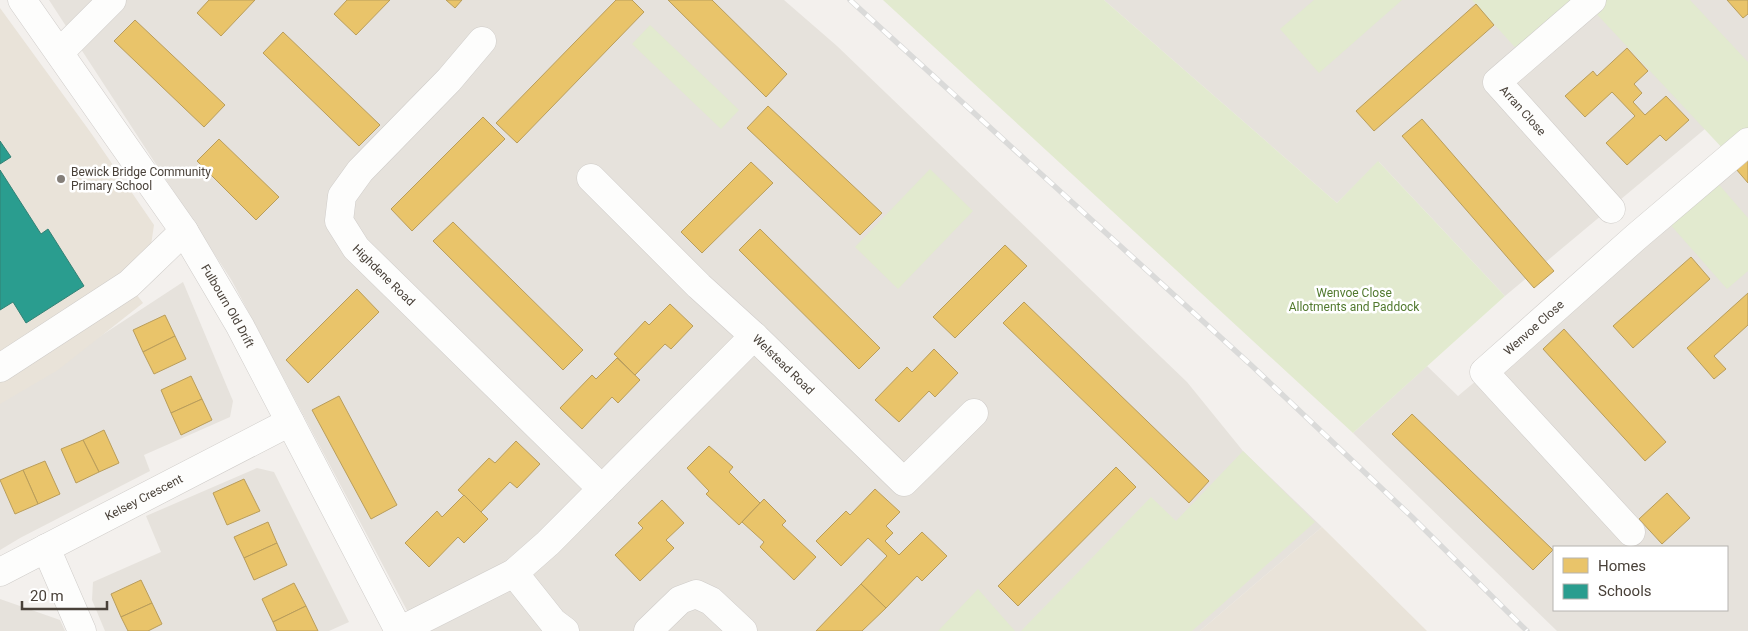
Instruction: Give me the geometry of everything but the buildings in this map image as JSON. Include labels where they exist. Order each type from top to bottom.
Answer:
[{"type":"street","name":"Fulbourn Old Drift","points":[[22,0],[184,231],[240,326],[399,631]]},
{"type":"street","points":[[60,52],[112,0]]},
{"type":"street","name":"Arran Close","points":[[1592,0],[1497,82],[1611,209]]},
{"type":"street","name":"Highdene Road","points":[[482,41],[449,80],[360,171],[342,196],[339,221],[356,248],[602,489]]},
{"type":"street","name":"Wenvoe Close","points":[[1631,532],[1484,372],[1636,237],[1748,142]]},
{"type":"street","name":"Welstead Road","points":[[591,178],[699,286],[754,336],[904,482],[974,413]]},
{"type":"street","points":[[0,368],[129,284],[184,231]]},
{"type":"street","points":[[399,631],[514,573],[548,543],[754,336]]},
{"type":"street","name":"Kelsey Crescent","points":[[0,572],[290,422]]},
{"type":"street","points":[[46,548],[82,631]]},
{"type":"street","points":[[514,573],[553,622],[564,631]]},
{"type":"street","points":[[648,631],[680,600],[696,594],[712,601],[743,631]]},
{"type":"shaded area","points":[[49,0],[784,0],[837,46],[1187,382],[1243,451],[1322,527],[1200,631],[418,631],[232,281]]},
{"type":"shaded area","points":[[1104,0],[1748,0],[1748,93],[1505,296],[1379,162],[1337,203]]},
{"type":"shaded area","name":"Bewick Bridge Community Primary School","points":[[0,8],[91,133],[154,225],[151,245],[120,273],[143,303],[58,370],[0,404]]},
{"type":"shaded area","points":[[1748,153],[1748,631],[1557,631],[1353,433],[1427,366],[1458,396]]},
{"type":"shaded area","points":[[183,282],[233,401],[230,417],[144,455],[150,471],[0,550],[0,402]]},
{"type":"shaded area","points":[[257,468],[274,472],[349,622],[329,631],[105,631],[92,600],[93,582],[161,552],[146,516]]},
{"type":"shaded area","points":[[1322,527],[1427,631],[1200,631]]},
{"type":"shaded area","points":[[0,599],[60,620],[65,631],[0,631]]},
{"type":"green space","name":"Wenvoe Close Allotments and Paddock","points":[[883,0],[1104,0],[1337,203],[1378,161],[1505,296],[1353,433]]},
{"type":"green space","points":[[1314,0],[1402,0],[1319,73],[1280,29]]},
{"type":"green space","points":[[1472,0],[1582,0],[1522,55]]},
{"type":"green space","points":[[1598,0],[1690,0],[1748,62],[1748,133],[1726,152],[1590,7]]},
{"type":"green space","points":[[650,25],[739,110],[721,129],[632,44]]},
{"type":"green space","points":[[930,169],[973,211],[898,289],[855,247]]},
{"type":"green space","points":[[1715,180],[1748,218],[1748,271],[1727,289],[1668,222]]},
{"type":"green space","points":[[1243,451],[1315,522],[1192,631],[1021,631],[1151,497],[1176,521]]},
{"type":"green space","points":[[978,589],[1015,631],[938,631]]},
{"type":"railway","points":[[850,0],[1251,365],[1412,517],[1527,631]]},
{"type":"place","name":"Bewick Bridge Community Primary School","points":[[61,179]]}]
